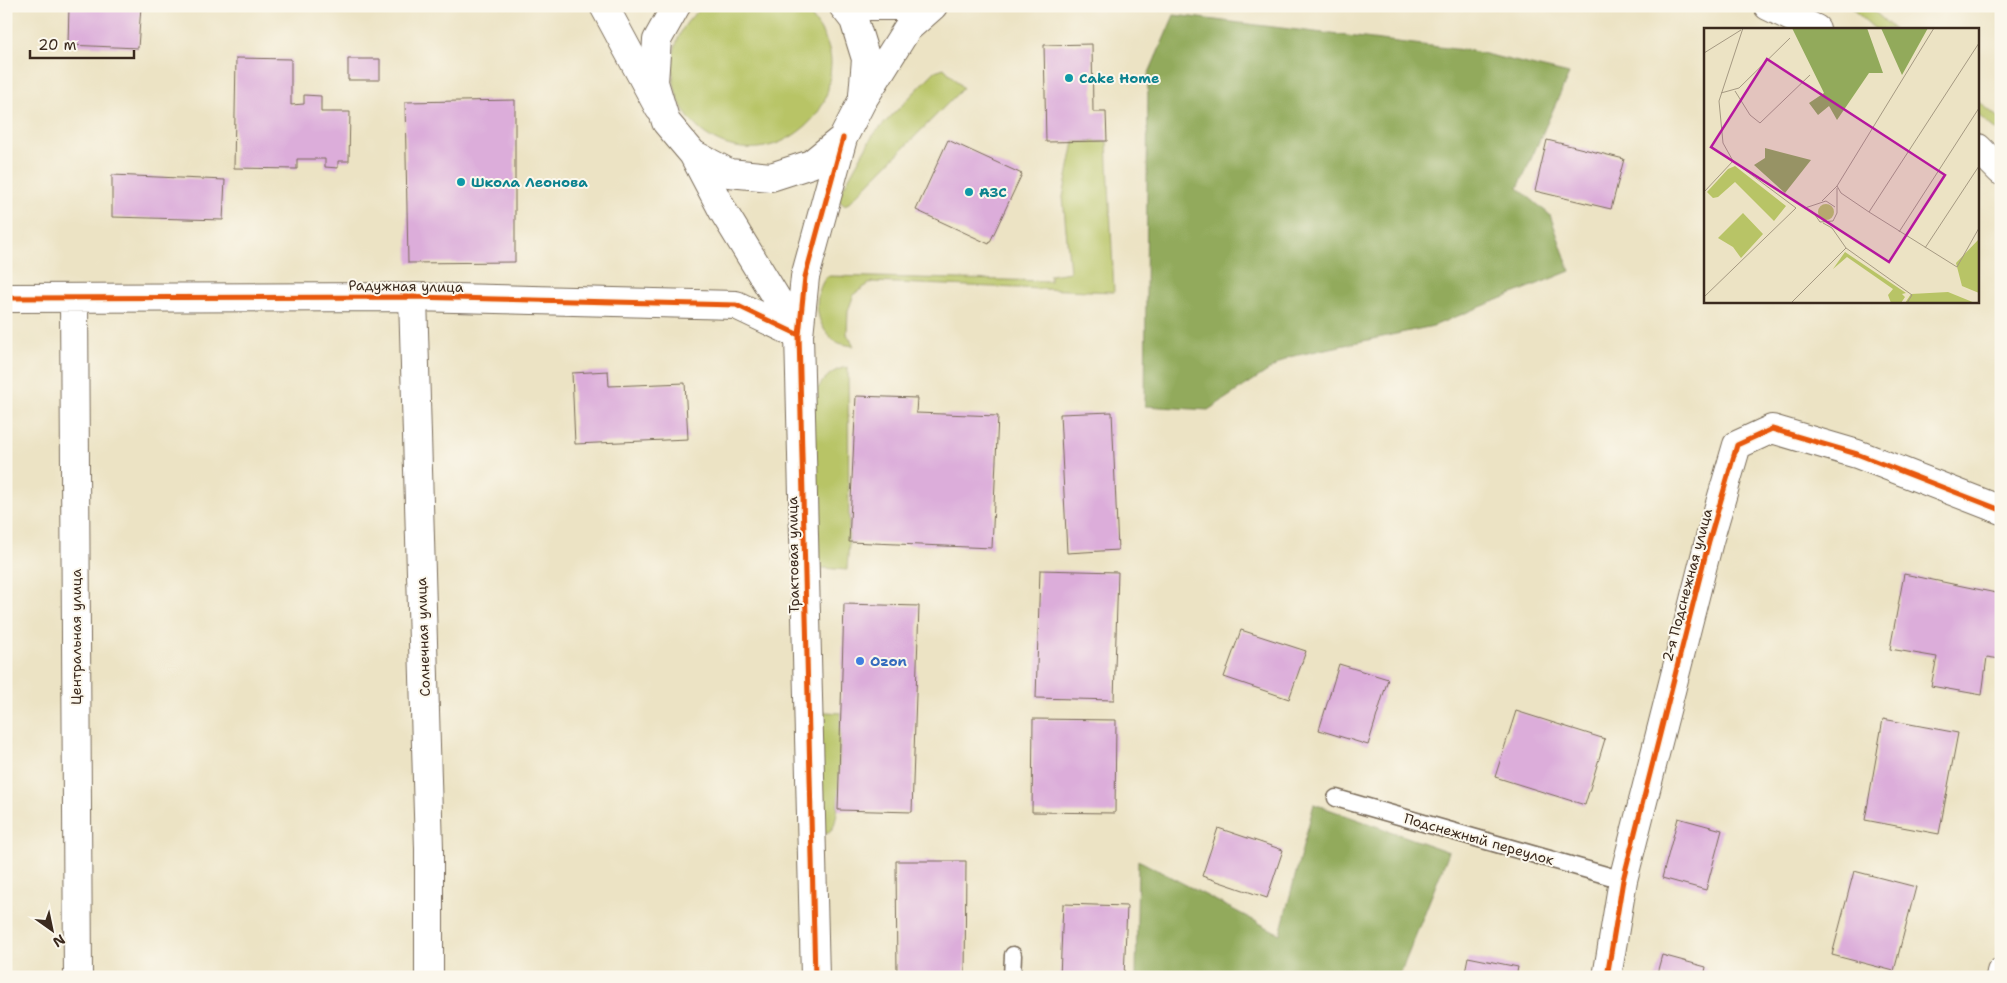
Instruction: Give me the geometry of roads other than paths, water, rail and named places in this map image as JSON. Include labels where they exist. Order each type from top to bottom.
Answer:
[{"type":"street","points":[[604,6],[666,122],[693,154],[730,173],[771,177],[811,164],[843,138],[862,101],[907,29],[932,6]]},
{"type":"street","points":[[666,122],[654,82],[657,40],[676,6]]},
{"type":"street","points":[[843,6],[854,20],[866,59],[862,101]]},
{"type":"street","points":[[861,6],[910,6]]},
{"type":"street","points":[[1768,6],[1814,28]]},
{"type":"street","name":"Трактовая улица","points":[[815,977],[799,335],[805,277],[843,138]]},
{"type":"street","points":[[1980,150],[2001,172]]},
{"type":"street","name":"Трактовая улица","points":[[693,154],[724,211],[799,335]]},
{"type":"street","name":"Радужная улица","points":[[6,298],[412,297],[736,305],[799,335]]},
{"type":"street","name":"Солнечная улица","points":[[412,297],[429,849],[430,977]]},
{"type":"street","name":"Центральная улица","points":[[74,298],[78,977]]},
{"type":"street","name":"2-я Подснежная улица","points":[[1607,977],[1623,880],[1709,541],[1737,445],[1772,429],[1857,454],[2001,510]]},
{"type":"street","points":[[2000,977],[2001,972]]},
{"type":"lane","name":"Подснежный переулок","points":[[1336,798],[1623,880]]},
{"type":"lane","points":[[1012,977],[1013,955]]},
{"type":"place","name":"Cake Home","points":[[1069,78]]},
{"type":"place","name":"Школа Леонова","points":[[461,182]]},
{"type":"place","name":"АЗС","points":[[969,192]]},
{"type":"place","name":"Ozon","points":[[860,661]]}]
